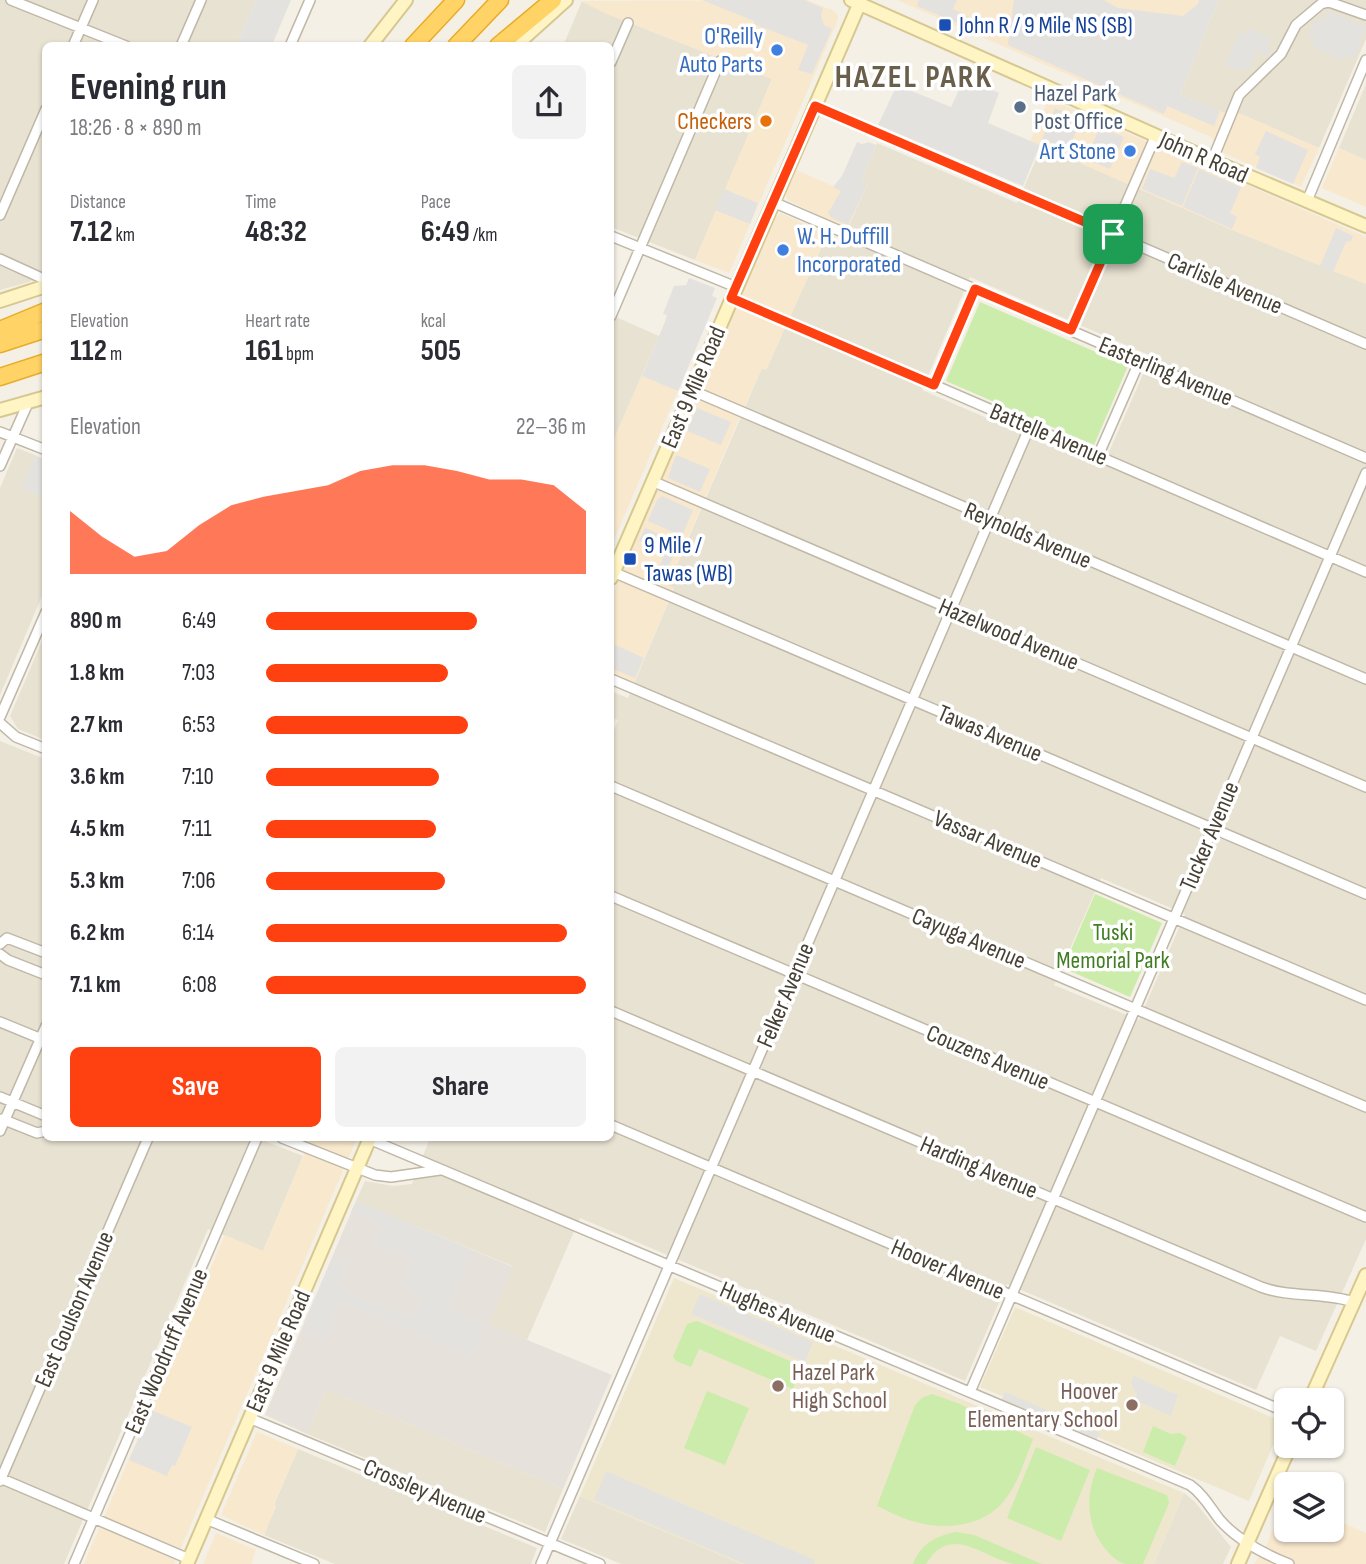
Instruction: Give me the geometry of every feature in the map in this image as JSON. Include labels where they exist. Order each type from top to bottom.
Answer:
[{"type":"highway","points":[[417,42],[456,0]]},
{"type":"highway","points":[[460,42],[500,0]]},
{"type":"highway","points":[[503,42],[552,0]]},
{"type":"highway","points":[[0,330],[42,313]]},
{"type":"highway","points":[[0,344],[42,330]]},
{"type":"highway","points":[[0,377],[42,364]]},
{"type":"main road","points":[[373,42],[406,0]]},
{"type":"main road","points":[[519,42],[566,0]]},
{"type":"main road","name":"East 9 Mile Road","points":[[614,570],[815,106],[857,1]]},
{"type":"main road","name":"John R Road","points":[[857,1],[1212,161],[1366,226]]},
{"type":"main road","points":[[0,301],[42,287]]},
{"type":"main road","points":[[0,410],[42,398]]},
{"type":"main road","name":"East 9 Mile Road","points":[[188,1562],[368,1141]]},
{"type":"main road","points":[[1315,1388],[1365,1279]]},
{"type":"main road","points":[[1238,1564],[1285,1458]]},
{"type":"street","points":[[11,0],[117,42]]},
{"type":"street","points":[[75,42],[93,0]]},
{"type":"street","points":[[183,42],[201,0]]},
{"type":"street","points":[[292,42],[310,0]]},
{"type":"street","points":[[1212,161],[1239,94],[1281,54],[1293,29],[1301,20],[1321,4],[1329,2],[1366,15]]},
{"type":"street","points":[[614,55],[628,23]]},
{"type":"street","points":[[1307,201],[1366,60]]},
{"type":"street","points":[[614,309],[720,61]]},
{"type":"street","name":"Carlisle Avenue","points":[[815,106],[1366,344]]},
{"type":"street","points":[[0,215],[42,118]]},
{"type":"street","points":[[1071,330],[1156,135]]},
{"type":"street","name":"Easterling Avenue","points":[[773,202],[1366,458]]},
{"type":"street","name":"Battelle Avenue","points":[[614,237],[934,385],[1366,572]]},
{"type":"street","points":[[0,259],[42,278]]},
{"type":"street","points":[[934,385],[975,289]]},
{"type":"street","points":[[1098,456],[1140,360]]},
{"type":"street","name":"Reynolds Avenue","points":[[691,390],[1366,679]]},
{"type":"street","points":[[0,466],[28,403]]},
{"type":"street","name":"Felker Avenue","points":[[541,1564],[1030,426]]},
{"type":"street","points":[[0,432],[42,448]]},
{"type":"street","name":"Tucker Avenue","points":[[970,1392],[1366,473]]},
{"type":"street","name":"Hazelwood Avenue","points":[[652,481],[1366,787]]},
{"type":"street","name":"Tawas Avenue","points":[[614,576],[1366,894]]},
{"type":"street","points":[[0,718],[42,621]]},
{"type":"street","name":"Vassar Avenue","points":[[614,680],[1366,1000]]},
{"type":"street","points":[[0,723],[16,737],[42,747]]},
{"type":"street","name":"Cayuga Avenue","points":[[614,787],[1366,1107]]},
{"type":"street","name":"Couzens Avenue","points":[[614,897],[1366,1217]]},
{"type":"street","points":[[0,944],[7,938],[42,951]]},
{"type":"street","points":[[0,954],[42,973]]},
{"type":"street","name":"Harding Avenue","points":[[614,1012],[1267,1289],[1354,1302]]},
{"type":"street","points":[[0,1023],[42,1040]]},
{"type":"street","points":[[0,1131],[2,1119],[42,1042]]},
{"type":"street","points":[[0,1097],[42,1114]]},
{"type":"street","points":[[2,1119],[37,1133],[42,1132]]},
{"type":"street","name":"Hoover Avenue","points":[[614,1126],[1274,1407]]},
{"type":"street","name":"East Goulson Avenue","points":[[0,1479],[147,1141]]},
{"type":"street","name":"East Woodruff Avenue","points":[[74,1564],[256,1141]]},
{"type":"street","points":[[289,1141],[375,1175],[391,1177],[442,1170]]},
{"type":"street","name":"Hughes Avenue","points":[[376,1141],[1190,1485],[1202,1495],[1220,1520],[1260,1551],[1289,1564]]},
{"type":"street","name":"Crossley Avenue","points":[[249,1418],[600,1564]]},
{"type":"street","points":[[0,1479],[188,1562]]},
{"type":"street","points":[[206,1519],[314,1564]]},
{"type":"shaded area","points":[[0,0],[256,0],[238,42],[42,42],[42,273],[29,282],[0,290]]},
{"type":"shaded area","points":[[256,0],[291,0],[273,42],[238,42]]},
{"type":"shaded area","points":[[702,0],[804,0],[823,8],[821,16],[824,25],[832,29],[812,74],[798,70],[808,45]]},
{"type":"shaded area","points":[[807,0],[834,11],[838,15],[837,22],[729,273],[695,260],[772,79],[580,1]]},
{"type":"shaded area","points":[[897,0],[1219,0],[1180,95],[1222,112],[1241,114],[1319,148],[1301,187],[1223,153],[1211,137]]},
{"type":"shaded area","points":[[919,0],[957,0],[953,9],[994,28],[990,37],[917,6]]},
{"type":"shaded area","points":[[1014,0],[1104,0],[1118,8],[1183,16],[1198,4],[1199,0],[1219,0],[1180,95],[1220,111],[1214,126],[1167,106],[1164,114],[1008,45]]},
{"type":"shaded area","points":[[1219,0],[1366,0],[1366,39],[1319,148],[1241,114],[1222,112],[1180,95]]},
{"type":"shaded area","points":[[582,1],[605,13],[772,79],[695,260],[614,228],[614,42],[565,42]]},
{"type":"shaded area","points":[[1328,11],[1366,27],[1354,58],[1347,55],[1344,61],[1312,47],[1315,40],[1308,37],[1316,19],[1323,22]]},
{"type":"shaded area","points":[[1249,28],[1270,38],[1267,46],[1272,52],[1266,57],[1258,48],[1248,70],[1241,67],[1239,71],[1225,65],[1240,32],[1246,35]]},
{"type":"shaded area","points":[[965,77],[999,93],[988,123],[1040,145],[1023,186],[878,125],[897,85],[951,107]]},
{"type":"shaded area","points":[[1366,84],[1366,160],[1339,148]]},
{"type":"shaded area","points":[[1049,99],[1366,237],[1366,284],[1237,232],[1030,141]]},
{"type":"shaded area","points":[[1055,108],[1081,120],[1068,150],[1042,139]]},
{"type":"shaded area","points":[[1100,127],[1124,137],[1110,169],[1086,159]]},
{"type":"shaded area","points":[[1266,131],[1308,150],[1293,184],[1256,168],[1260,157],[1255,154]]},
{"type":"shaded area","points":[[857,142],[876,145],[861,182],[867,185],[848,225],[832,218],[828,213],[841,191],[833,187],[842,176]]},
{"type":"shaded area","points":[[877,143],[1017,203],[1042,146],[1237,232],[1366,284],[1366,1239],[1316,1351],[1280,1336],[1256,1390],[1007,1284],[965,1381],[580,1218],[527,1340],[489,1324],[512,1266],[356,1201],[365,1181],[393,1186],[412,1184],[429,1141],[614,1141],[614,730],[618,720],[614,718],[614,692],[628,698],[674,589],[668,586],[762,368],[766,370],[827,235],[842,241],[867,185],[861,182]],"holes":[[[970,277],[1151,356],[1102,468],[922,390]],[[1101,878],[1185,914],[1139,1020],[1054,985]]]},
{"type":"shaded area","points":[[1339,148],[1366,160],[1366,207],[1322,188]]},
{"type":"shaded area","points":[[1182,162],[1198,168],[1182,206],[1142,189],[1150,169],[1174,178]]},
{"type":"shaded area","points":[[1199,169],[1241,187],[1230,213],[1237,217],[1232,229],[1183,207]]},
{"type":"shaded area","points":[[796,170],[861,198],[847,229],[788,200],[785,193]]},
{"type":"shaded area","points":[[724,189],[758,203],[750,224],[715,210]]},
{"type":"shaded area","points":[[781,213],[827,235],[766,370],[762,368],[738,421],[668,585],[674,588],[634,683],[614,673],[614,592],[773,221]]},
{"type":"shaded area","points":[[1336,228],[1353,236],[1351,241],[1346,242],[1333,272],[1320,266]]},
{"type":"shaded area","points":[[689,278],[715,288],[712,296],[717,298],[678,391],[642,376],[665,322],[667,315],[663,314],[674,286],[686,285]]},
{"type":"shaded area","points":[[614,316],[659,336],[614,439]]},
{"type":"shaded area","points":[[665,322],[701,337],[614,540],[614,439]]},
{"type":"shaded area","points":[[697,408],[731,422],[721,445],[687,431]]},
{"type":"shaded area","points":[[17,448],[35,455],[22,488],[42,497],[42,596],[0,695],[0,488]]},
{"type":"shaded area","points":[[35,455],[42,458],[42,497],[21,488]]},
{"type":"shaded area","points":[[676,455],[710,469],[700,492],[668,478]]},
{"type":"shaded area","points":[[662,496],[693,510],[682,536],[648,521],[657,500]]},
{"type":"shaded area","points":[[645,528],[679,543],[664,577],[656,574],[665,553],[639,541]]},
{"type":"shaded area","points":[[42,641],[42,738],[18,729],[10,716]]},
{"type":"shaded area","points":[[614,644],[644,658],[635,678],[614,669]]},
{"type":"shaded area","points":[[0,741],[42,758],[42,1141],[265,1141],[303,1156],[263,1251],[208,1229],[64,1564],[0,1564]]},
{"type":"shaded area","points":[[310,1141],[356,1141],[174,1564],[84,1564],[225,1235],[263,1251]]},
{"type":"shaded area","points":[[356,1201],[513,1267],[489,1324],[612,1375],[563,1489],[326,1389],[307,1434],[265,1415]]},
{"type":"shaded area","points":[[356,1201],[472,1250],[449,1307],[483,1324],[472,1356],[341,1302],[325,1340],[305,1331],[308,1324],[304,1322],[334,1258],[349,1264],[340,1287],[346,1291],[411,1318],[423,1296],[403,1287],[414,1260],[371,1242],[379,1224],[351,1212]]},
{"type":"shaded area","name":"Hazel Park High School","points":[[674,1278],[1184,1493],[1154,1564],[742,1564],[580,1496]]},
{"type":"shaded area","points":[[700,1294],[813,1342],[805,1362],[691,1314]]},
{"type":"shaded area","name":"Hoover Elementary School","points":[[1015,1307],[1274,1418],[1274,1443],[1249,1501],[980,1387]]},
{"type":"shaded area","points":[[1134,1376],[1178,1395],[1171,1416],[1135,1400],[1137,1395],[1131,1383]]},
{"type":"shaded area","points":[[326,1389],[563,1489],[545,1532],[307,1434]]},
{"type":"shaded area","points":[[1005,1392],[1100,1433],[1094,1445],[999,1405]]},
{"type":"shaded area","points":[[151,1410],[192,1427],[175,1466],[172,1465],[167,1476],[129,1460]]},
{"type":"shaded area","points":[[257,1432],[298,1449],[264,1535],[221,1515]]},
{"type":"shaded area","points":[[298,1449],[537,1548],[531,1564],[335,1564],[264,1535]]},
{"type":"shaded area","points":[[606,1471],[815,1560],[814,1564],[745,1564],[594,1500]]},
{"type":"shaded area","points":[[1184,1493],[1195,1502],[1231,1547],[1223,1564],[1154,1564]]},
{"type":"shaded area","points":[[580,1496],[742,1564],[621,1564],[561,1539]]},
{"type":"shaded area","points":[[1344,1523],[1366,1533],[1366,1564],[1254,1564],[1274,1527],[1274,1542],[1344,1542]]},
{"type":"shaded area","points":[[216,1533],[256,1550],[251,1564],[203,1564]]},
{"type":"green space","points":[[980,302],[1128,366],[1094,445],[946,381]]},
{"type":"green space","name":"Tuski Memorial Park","points":[[1095,894],[1162,923],[1130,997],[1063,968]]},
{"type":"green space","points":[[697,1321],[790,1361],[798,1372],[793,1389],[699,1349],[691,1367],[676,1361],[673,1357],[687,1324]]},
{"type":"green space","points":[[707,1391],[749,1408],[725,1465],[684,1448]]},
{"type":"green space","points":[[932,1394],[960,1404],[1033,1439],[1011,1491],[998,1508],[976,1521],[937,1526],[903,1518],[877,1506],[915,1405]]},
{"type":"green space","points":[[1153,1426],[1187,1437],[1175,1466],[1143,1452]]},
{"type":"green space","points":[[1036,1447],[1090,1470],[1061,1541],[1007,1518]]},
{"type":"green space","points":[[1097,1468],[1167,1495],[1169,1503],[1143,1564],[1126,1564],[1116,1560],[1095,1533],[1089,1501]]},
{"type":"green space","points":[[956,1532],[974,1535],[1042,1564],[1014,1564],[957,1544],[946,1545],[926,1564],[913,1564],[920,1551],[930,1542]]},
{"type":"place","name":"John R / 9 Mile NS (SB)","points":[[945,25]]},
{"type":"place","name":"O'Reilly Auto Parts","points":[[777,50]]},
{"type":"place","name":"Hazel Park Post Office","points":[[1020,107]]},
{"type":"place","name":"Checkers","points":[[766,121]]},
{"type":"place","name":"Art Stone","points":[[1130,151]]},
{"type":"place","name":"W. H. Duffill Incorporated","points":[[783,250]]},
{"type":"place","name":"9 Mile / Tawas (WB)","points":[[630,559]]},
{"type":"place","name":"Hazel Park High School","points":[[778,1386]]},
{"type":"place","name":"Hoover Elementary School","points":[[1132,1405]]},
{"type":"district","name":"HAZEL PARK","points":[[914,76]]},
{"type":"route","points":[[815,106],[1113,234],[1071,330],[975,289],[934,385],[731,298],[815,106]]}]
